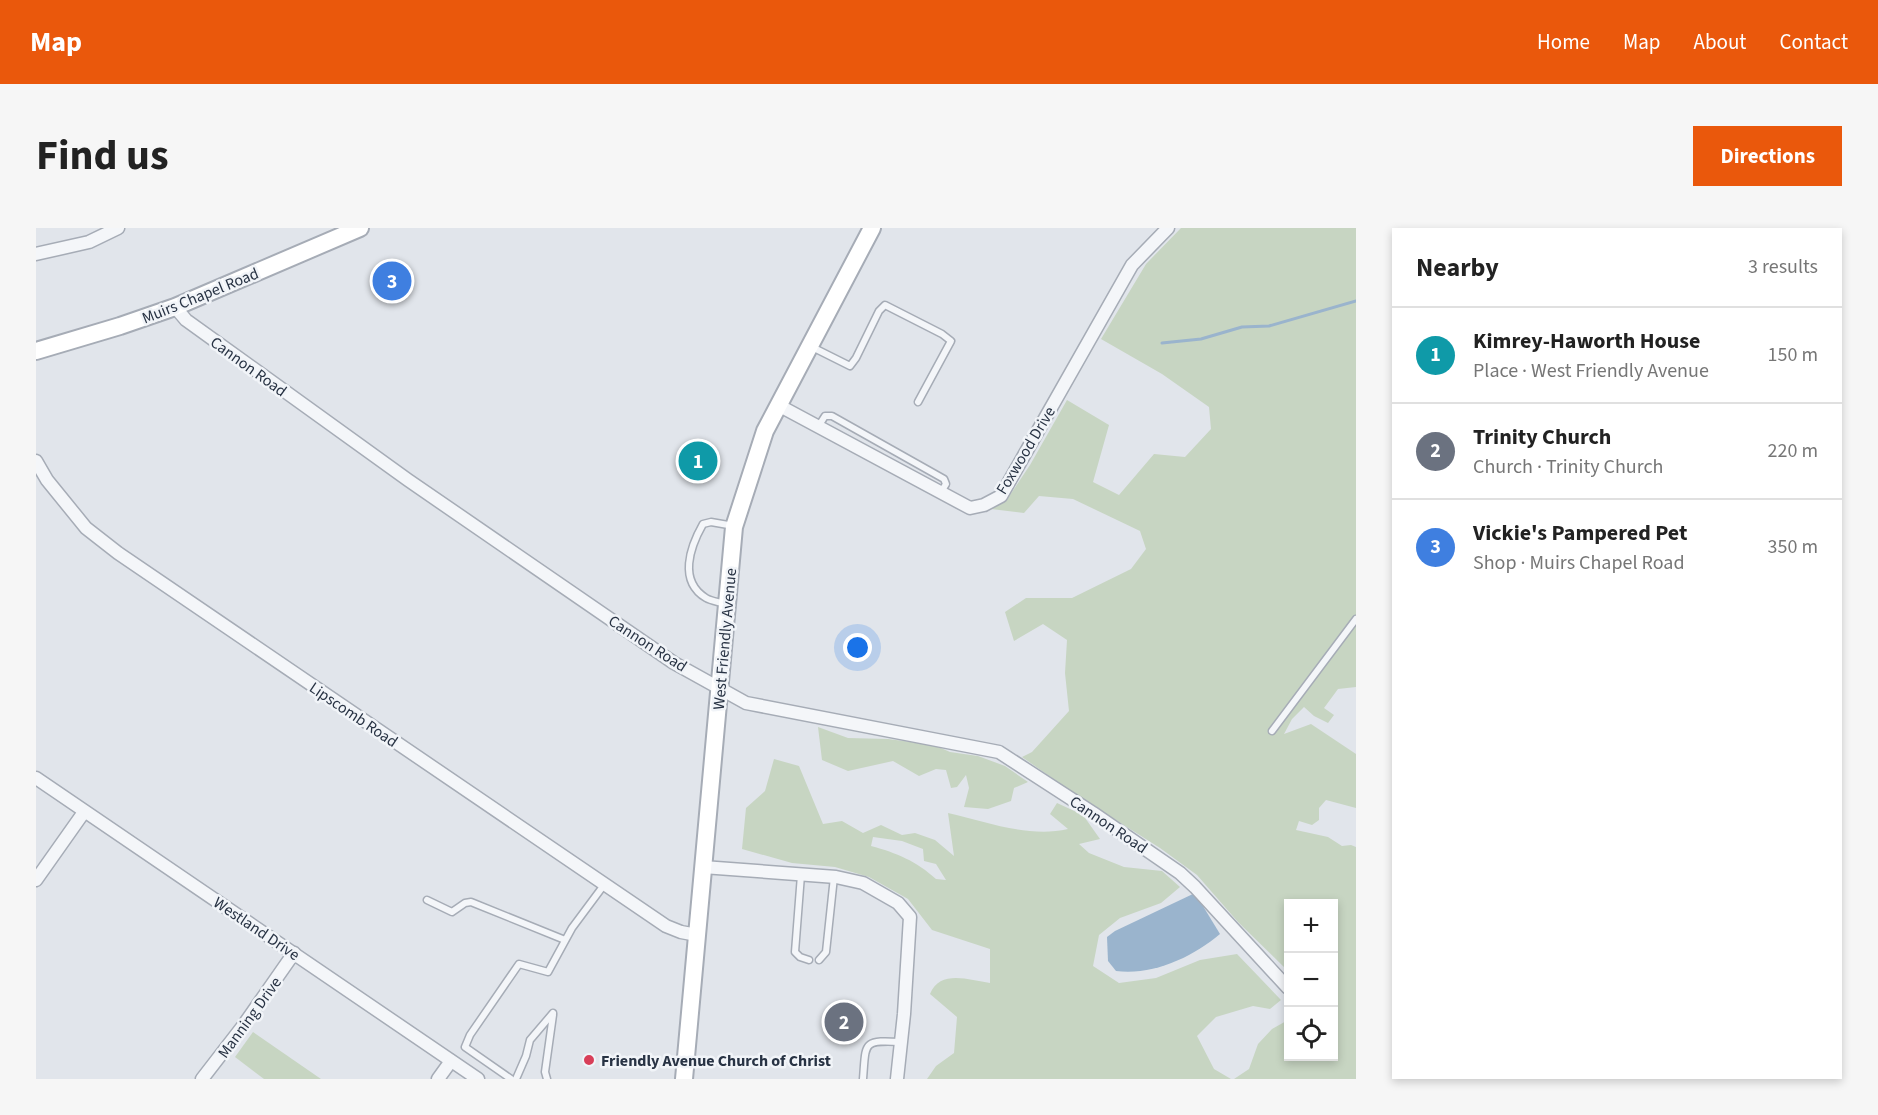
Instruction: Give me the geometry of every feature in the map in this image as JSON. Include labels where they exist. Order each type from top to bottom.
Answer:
[{"type":"main road","name":"Muirs Chapel Road","points":[[36,351],[175,307],[360,228]]},
{"type":"main road","name":"West Friendly Avenue","points":[[684,1079],[734,526],[765,431],[872,228]]},
{"type":"street","points":[[36,254],[89,242],[118,228]]},
{"type":"street","name":"Foxwood Drive","points":[[778,405],[970,508],[984,505],[1001,496],[1132,266],[1168,228]]},
{"type":"street","name":"Cannon Road","points":[[175,307],[186,320],[408,480],[674,663],[746,703],[999,752],[1093,813],[1195,886],[1284,984]]},
{"type":"street","name":"Lipscomb Road","points":[[36,461],[47,480],[86,528],[118,553],[666,927],[697,935]]},
{"type":"street","name":"Westland Drive","points":[[36,778],[478,1079]]},
{"type":"street","points":[[36,880],[84,812]]},
{"type":"street","points":[[703,867],[834,877],[863,883],[898,903],[910,917],[897,1079]]},
{"type":"street","name":"Manning Drive","points":[[202,1079],[243,1026],[294,953]]},
{"type":"street","points":[[438,1079],[451,1061]]},
{"type":"lane","points":[[809,345],[849,366],[856,358],[879,311],[885,305],[942,334],[951,341],[918,402]]},
{"type":"lane","points":[[727,604],[707,599],[691,582],[688,574],[698,533],[703,524],[711,522],[734,526]]},
{"type":"lane","points":[[1272,731],[1356,618]]},
{"type":"lane","points":[[801,875],[795,952],[800,957],[809,960]]},
{"type":"lane","points":[[819,960],[826,952],[834,877]]},
{"type":"lane","points":[[511,1079],[465,1047],[470,1035],[519,964],[548,972],[565,940],[604,885]]},
{"type":"lane","points":[[427,900],[452,912],[465,903],[471,902],[565,940]]},
{"type":"lane","points":[[516,1079],[530,1040],[553,1012],[546,1054],[547,1079]]},
{"type":"lane","points":[[863,1079],[865,1050],[868,1044],[873,1041],[901,1042]]},
{"type":"green space","points":[[1181,228],[1356,228],[1356,687],[1338,689],[1324,708],[1334,715],[1328,723],[1314,716],[1304,707],[1292,719],[1284,734],[1311,724],[1356,754],[1356,808],[1326,800],[1319,808],[1319,820],[1312,825],[1299,821],[1296,830],[1328,837],[1342,846],[1356,847],[1356,1079],[1234,1079],[1249,1069],[1258,1044],[1272,1029],[1284,1022],[1284,1061],[1338,1061],[1338,899],[1284,899],[1284,967],[1238,922],[1197,875],[1022,757],[1032,752],[1069,711],[1065,673],[1067,640],[1043,624],[1014,641],[1005,612],[1026,598],[1072,598],[1131,569],[1146,549],[1140,531],[1073,499],[1039,496],[1024,513],[991,509],[1006,501],[1030,465],[1067,400],[1109,425],[1093,482],[1119,495],[1154,454],[1185,457],[1211,429],[1209,407],[1162,374],[1101,339],[1146,264]]},
{"type":"green space","points":[[818,727],[848,738],[888,739],[934,745],[950,752],[978,756],[1005,766],[1028,782],[1014,788],[1011,801],[988,809],[964,807],[969,788],[966,775],[957,787],[951,788],[946,770],[936,769],[919,776],[893,761],[848,771],[822,760]]},
{"type":"green space","points":[[774,759],[799,766],[823,824],[842,821],[863,833],[881,825],[902,835],[915,833],[935,840],[954,856],[948,813],[1038,832],[1068,829],[1050,814],[1057,803],[1083,815],[1100,839],[1079,844],[1089,853],[1124,867],[1162,871],[1180,887],[1161,903],[1120,918],[1099,935],[1093,966],[1119,983],[1156,978],[1200,960],[1237,954],[1281,1000],[1270,1009],[1253,1006],[1216,1017],[1197,1036],[1214,1069],[1231,1079],[927,1079],[936,1066],[954,1053],[957,1017],[930,994],[941,981],[948,979],[990,983],[990,949],[932,930],[908,899],[869,877],[835,867],[792,863],[742,849],[746,808],[765,791]],"holes":[[[873,837],[902,841],[923,849],[924,861],[936,864],[946,880],[936,879],[906,858],[871,846]]]},
{"type":"green space","points":[[253,1032],[321,1079],[264,1079],[235,1057]]},
{"type":"water","points":[[1195,893],[1220,934],[1185,957],[1158,968],[1130,972],[1116,971],[1108,961],[1107,937]]},
{"type":"waterway","points":[[1162,343],[1201,339],[1242,327],[1269,326],[1356,301]]},
{"type":"place","name":"Vickie's Pampered Pet","points":[[392,281]]},
{"type":"place","name":"Kimrey-Haworth House","points":[[698,461]]},
{"type":"place","name":"Trinity Church","points":[[844,1022]]},
{"type":"place","name":"Friendly Avenue Church of Christ","points":[[589,1060]]}]
